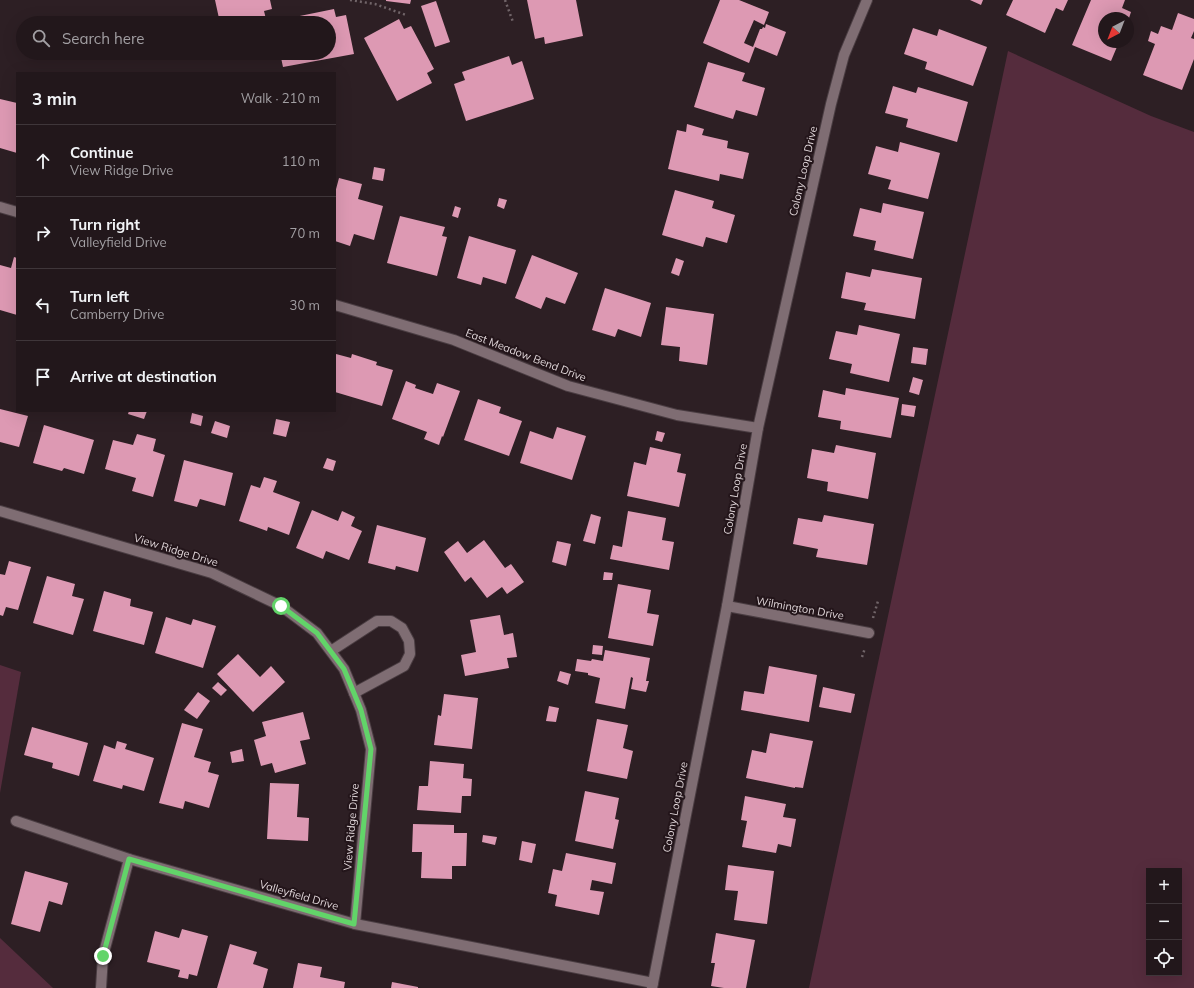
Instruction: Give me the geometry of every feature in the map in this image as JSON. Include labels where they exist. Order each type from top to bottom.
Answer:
[{"type":"street","name":"Colony Loop Drive","points":[[652,986],[727,606],[758,428],[831,104],[844,55],[867,0]]},
{"type":"street","points":[[0,207],[16,212]]},
{"type":"street","name":"East Meadow Bend Drive","points":[[336,305],[454,340],[568,386],[677,415],[758,428]]},
{"type":"street","name":"View Ridge Drive","points":[[0,511],[212,573],[281,606],[317,633],[344,669],[361,710],[371,749],[354,924]]},
{"type":"street","name":"Wilmington Drive","points":[[727,606],[869,633]]},
{"type":"street","points":[[331,651],[377,621],[391,621],[402,628],[409,641],[410,654],[404,666],[354,693]]},
{"type":"street","name":"Valleyfield Drive","points":[[16,822],[129,859],[354,924],[652,986]]},
{"type":"street","points":[[101,988],[103,956],[129,859]]},
{"type":"path","points":[[350,0],[375,4],[406,15]]},
{"type":"path","points":[[505,0],[513,22]]},
{"type":"shaded area","points":[[1008,51],[1151,116],[1194,132],[1194,988],[809,988]]},
{"type":"shaded area","points":[[0,665],[21,672],[0,793]]},
{"type":"shaded area","points":[[0,938],[53,988],[0,988]]},
{"type":"building","points":[[215,0],[270,0],[272,9],[264,11],[265,16],[218,16]]},
{"type":"building","points":[[386,0],[411,0],[410,4]]},
{"type":"building","points":[[527,0],[576,0],[583,36],[545,44],[544,37],[535,39]]},
{"type":"building","points":[[720,0],[739,0],[769,12],[764,25],[754,20],[744,43],[753,47],[760,29],[763,27],[765,28],[766,24],[786,32],[777,56],[755,47],[749,63],[703,43]]},
{"type":"building","points":[[970,0],[983,0],[981,5]]},
{"type":"building","points":[[1013,0],[1068,0],[1063,11],[1056,8],[1045,33],[1006,15]]},
{"type":"building","points":[[1091,0],[1125,0],[1122,8],[1131,12],[1098,12],[1098,48],[1116,48],[1111,61],[1072,45]]},
{"type":"building","points":[[436,1],[450,42],[435,47],[421,6]]},
{"type":"building","points":[[334,9],[336,16],[300,16]]},
{"type":"building","points":[[1178,13],[1194,19],[1194,31],[1191,38],[1194,39],[1194,59],[1182,90],[1143,75],[1155,44],[1148,41],[1151,31],[1158,34],[1161,26],[1172,30]]},
{"type":"building","points":[[346,15],[354,54],[336,57],[336,17]]},
{"type":"building","points":[[399,19],[404,29],[411,26],[434,69],[427,73],[432,83],[397,101],[364,38]]},
{"type":"building","points":[[913,28],[937,36],[939,29],[987,47],[973,86],[925,69],[927,62],[904,54]]},
{"type":"building","points":[[509,56],[512,65],[522,61],[534,99],[466,121],[454,84],[465,80],[462,72]]},
{"type":"building","points":[[282,60],[321,60],[283,67]]},
{"type":"building","points":[[708,62],[745,73],[742,81],[765,88],[757,116],[736,110],[733,119],[694,107]]},
{"type":"building","points":[[893,86],[916,93],[918,87],[968,102],[957,142],[906,127],[908,119],[885,113]]},
{"type":"building","points":[[0,99],[16,103],[16,153],[0,148]]},
{"type":"building","points":[[687,124],[704,129],[702,135],[728,141],[727,148],[749,153],[743,179],[720,174],[719,181],[668,169],[677,130],[686,132]]},
{"type":"building","points":[[900,142],[940,153],[928,199],[888,189],[891,180],[868,174],[876,146],[898,152]]},
{"type":"building","points":[[374,167],[385,169],[383,181],[372,179]]},
{"type":"building","points":[[339,178],[362,184],[358,199],[383,206],[374,240],[354,234],[350,246],[336,241],[336,189]]},
{"type":"building","points":[[675,190],[714,201],[712,208],[735,215],[727,243],[706,237],[703,247],[662,235]]},
{"type":"building","points":[[499,198],[507,200],[504,209],[497,206]]},
{"type":"building","points":[[883,203],[924,212],[913,259],[874,250],[876,241],[853,236],[860,208],[881,213]]},
{"type":"building","points":[[455,206],[461,208],[458,218],[452,216]]},
{"type":"building","points":[[400,216],[445,227],[442,236],[447,237],[437,276],[387,263]]},
{"type":"building","points":[[469,236],[516,250],[506,284],[483,277],[481,285],[457,278]]},
{"type":"building","points":[[532,255],[578,273],[565,304],[546,297],[541,309],[515,298]]},
{"type":"building","points":[[14,257],[16,258],[16,315],[0,310],[0,265],[11,268]]},
{"type":"building","points":[[676,258],[684,261],[679,276],[671,273]]},
{"type":"building","points":[[872,269],[922,278],[915,319],[864,310],[866,303],[841,298],[846,272],[870,277]]},
{"type":"building","points":[[605,288],[651,303],[641,337],[618,329],[615,337],[592,330]]},
{"type":"building","points":[[666,307],[714,314],[707,365],[679,361],[680,347],[661,345]]},
{"type":"building","points":[[859,325],[900,334],[889,382],[850,373],[852,364],[829,359],[836,331],[857,335]]},
{"type":"building","points":[[913,347],[928,349],[926,365],[911,363]]},
{"type":"building","points":[[336,354],[351,358],[352,354],[377,362],[376,365],[393,370],[382,406],[336,392]]},
{"type":"building","points":[[913,377],[923,380],[919,395],[909,392]]},
{"type":"building","points":[[406,381],[416,385],[415,388],[433,394],[437,383],[460,391],[439,445],[424,439],[427,432],[392,419]]},
{"type":"building","points":[[846,388],[899,398],[891,438],[840,429],[841,421],[818,417],[823,390],[845,395]]},
{"type":"building","points":[[478,399],[501,407],[499,413],[522,421],[509,456],[464,440]]},
{"type":"building","points":[[902,404],[916,406],[914,417],[901,415]]},
{"type":"building","points":[[0,409],[28,416],[19,447],[0,442]]},
{"type":"building","points":[[129,412],[147,412],[144,419],[128,414]]},
{"type":"building","points":[[192,413],[203,416],[201,426],[190,423]]},
{"type":"building","points":[[276,419],[290,422],[286,437],[273,434]]},
{"type":"building","points":[[215,421],[230,426],[227,438],[211,433]]},
{"type":"building","points":[[44,425],[94,440],[84,474],[64,468],[62,471],[33,463]]},
{"type":"building","points":[[557,427],[586,436],[572,480],[520,463],[530,431],[553,439]]},
{"type":"building","points":[[657,431],[665,433],[662,442],[655,440]]},
{"type":"building","points":[[137,434],[156,439],[153,451],[165,455],[153,497],[132,491],[136,478],[105,469],[113,440],[133,445]]},
{"type":"building","points":[[836,445],[876,453],[868,499],[827,491],[828,482],[807,478],[812,449],[834,453]]},
{"type":"building","points":[[650,447],[681,454],[677,472],[686,474],[679,507],[627,496],[634,462],[646,465]]},
{"type":"building","points":[[327,458],[336,461],[333,471],[323,468]]},
{"type":"building","points":[[184,460],[233,473],[225,506],[200,499],[197,507],[174,501]]},
{"type":"building","points":[[264,477],[277,481],[273,492],[300,502],[289,535],[268,527],[267,531],[239,521],[251,485],[260,488]]},
{"type":"building","points":[[312,510],[338,521],[342,511],[355,517],[351,526],[362,531],[349,560],[326,551],[323,559],[296,548]]},
{"type":"building","points":[[628,511],[666,518],[662,540],[674,542],[669,570],[610,559],[613,545],[622,547]]},
{"type":"building","points":[[591,514],[601,517],[595,544],[583,541]]},
{"type":"building","points":[[824,515],[874,524],[867,565],[816,557],[818,549],[793,544],[798,518],[822,522]]},
{"type":"building","points":[[377,525],[426,538],[418,572],[396,566],[395,570],[368,563]]},
{"type":"building","points":[[484,540],[505,568],[511,564],[524,582],[507,594],[502,587],[487,598],[471,577],[465,582],[444,552],[458,541],[467,553]]},
{"type":"building","points":[[557,541],[571,544],[566,566],[552,562]]},
{"type":"building","points":[[9,561],[31,567],[18,610],[6,607],[3,616],[0,615],[0,574],[5,575]]},
{"type":"building","points":[[604,572],[613,573],[612,580],[603,580]]},
{"type":"building","points":[[47,576],[75,584],[72,596],[84,599],[73,635],[33,623]]},
{"type":"building","points":[[618,584],[651,590],[647,613],[659,615],[653,646],[608,638]]},
{"type":"building","points":[[104,591],[131,599],[130,606],[153,612],[144,645],[93,631]]},
{"type":"building","points":[[500,615],[504,635],[513,633],[517,657],[507,658],[509,668],[465,676],[461,655],[476,652],[470,620]]},
{"type":"building","points":[[166,617],[191,625],[193,619],[216,626],[203,668],[155,653]]},
{"type":"building","points":[[593,645],[603,646],[602,655],[592,654]]},
{"type":"building","points":[[605,650],[650,658],[646,681],[649,681],[646,692],[631,689],[633,678],[631,677],[625,709],[595,703],[600,678],[588,675],[588,673],[575,671],[577,659],[603,661]]},
{"type":"building","points":[[238,654],[260,677],[271,666],[285,682],[253,712],[217,674]]},
{"type":"building","points":[[769,666],[817,675],[809,722],[741,710],[744,691],[764,694]]},
{"type":"building","points":[[560,671],[571,674],[568,685],[557,681]]},
{"type":"building","points":[[218,682],[227,690],[221,696],[212,688]]},
{"type":"building","points":[[823,687],[855,694],[851,713],[819,707]]},
{"type":"building","points":[[198,692],[210,701],[197,719],[184,710]]},
{"type":"building","points":[[444,694],[478,698],[472,749],[434,745],[438,715],[441,716]]},
{"type":"building","points":[[549,706],[559,708],[556,722],[546,721]]},
{"type":"building","points":[[303,712],[310,739],[300,741],[306,764],[275,773],[272,763],[261,766],[254,740],[266,736],[262,722]]},
{"type":"building","points":[[597,719],[628,725],[623,748],[633,751],[627,779],[587,771]]},
{"type":"building","points":[[182,723],[203,729],[194,757],[211,762],[208,772],[219,775],[209,808],[185,801],[183,809],[159,803]]},
{"type":"building","points":[[32,727],[88,743],[79,776],[52,768],[53,763],[24,755]]},
{"type":"building","points":[[770,733],[813,741],[803,788],[795,788],[746,778],[752,750],[766,753]]},
{"type":"building","points":[[117,741],[127,744],[125,749],[154,758],[144,791],[123,785],[122,789],[93,781],[104,745],[115,749]]},
{"type":"building","points":[[242,749],[244,761],[232,763],[230,752]]},
{"type":"building","points":[[430,761],[464,764],[463,778],[472,779],[471,796],[462,796],[461,813],[417,810],[419,786],[428,786]]},
{"type":"building","points":[[270,783],[299,784],[297,817],[309,818],[308,841],[267,839]]},
{"type":"building","points":[[585,791],[619,798],[615,819],[619,820],[613,849],[575,841]]},
{"type":"building","points":[[745,796],[786,804],[783,817],[796,819],[791,847],[778,844],[776,853],[742,847],[747,821],[741,820]]},
{"type":"building","points":[[413,824],[454,825],[454,833],[467,833],[466,866],[452,866],[452,879],[421,878],[422,852],[412,852]]},
{"type":"building","points":[[483,835],[497,837],[495,845],[482,842]]},
{"type":"building","points":[[522,841],[536,844],[532,863],[519,860]]},
{"type":"building","points":[[566,853],[616,863],[612,884],[592,880],[590,890],[604,892],[599,915],[555,906],[557,895],[548,893],[553,869],[562,871]]},
{"type":"building","points":[[728,865],[774,871],[767,924],[734,920],[738,891],[725,890]]},
{"type":"building","points":[[25,871],[68,883],[62,905],[49,901],[40,932],[11,924]]},
{"type":"building","points":[[182,929],[208,936],[197,976],[189,974],[188,979],[178,977],[180,970],[147,962],[155,931],[179,938]]},
{"type":"building","points":[[716,933],[755,940],[746,988],[724,988],[711,986],[715,963],[711,963]]},
{"type":"building","points":[[230,944],[257,952],[253,964],[268,969],[263,988],[217,988]]},
{"type":"building","points":[[298,963],[322,967],[320,977],[345,982],[344,988],[293,988]]},
{"type":"building","points":[[392,982],[418,987],[418,988],[391,988]]},
{"type":"route","points":[[103,956],[129,859],[354,924],[371,749],[361,710],[344,669],[317,633],[281,606]]}]
